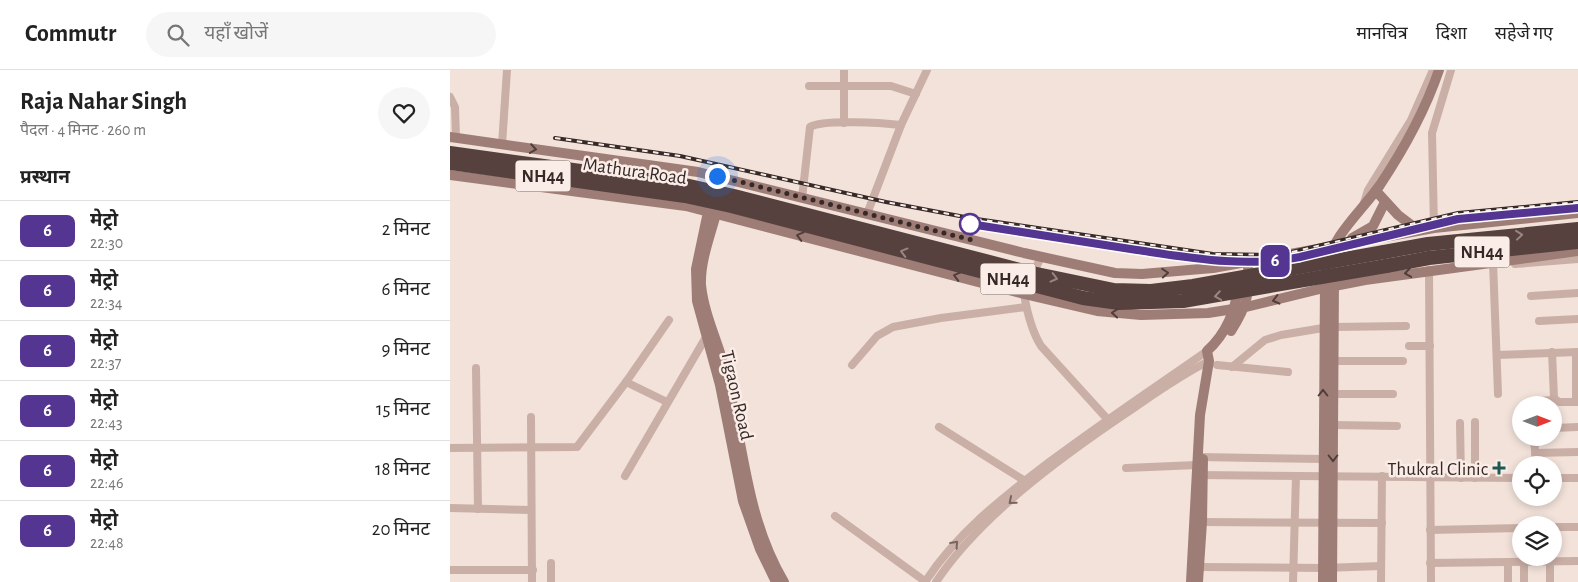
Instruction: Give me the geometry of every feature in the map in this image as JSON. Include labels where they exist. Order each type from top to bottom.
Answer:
[{"type":"highway","name":"Mathura Road","points":[[450,153],[634,183]]},
{"type":"highway","name":"Mathura Road","points":[[450,163],[634,183],[685,185],[1050,277],[1114,290],[1151,291],[1385,259],[1429,258],[1578,242]]},
{"type":"highway","name":"Mathura Road","points":[[1385,259],[1428,244],[1578,229]]},
{"type":"main road","points":[[1328,477],[1323,460],[1329,287],[1337,241],[1378,188],[1419,120],[1439,70]]},
{"type":"main road","points":[[453,138],[698,172],[1041,258],[1107,272],[1142,274],[1214,268],[1337,241],[1361,234],[1373,226],[1385,202]]},
{"type":"main road","points":[[450,174],[661,203],[712,213],[1024,294],[1097,311],[1141,315],[1208,313],[1246,307],[1329,287],[1429,270],[1493,264],[1578,251]]},
{"type":"main road","points":[[1378,188],[1385,202],[1418,230]]},
{"type":"main road","name":"Tigaon Road","points":[[712,213],[695,278],[697,302],[720,385],[741,473],[784,582]]},
{"type":"main road","name":"Tigaon Road","points":[[712,213],[702,285],[705,306],[726,374],[741,473],[743,501],[760,549],[776,582]]},
{"type":"main road","points":[[1337,241],[1364,239],[1434,228],[1578,214]]},
{"type":"main road","points":[[1364,239],[1362,260],[1365,272],[1370,280]]},
{"type":"main road","points":[[1288,253],[1292,263],[1295,295]]},
{"type":"main road","points":[[1212,356],[1246,307],[1248,284],[1244,262]]},
{"type":"main road","points":[[1191,582],[1200,466],[1212,356],[1235,309],[1244,262]]},
{"type":"main road","points":[[1328,327],[1333,362],[1333,425],[1328,477],[1327,568],[1332,582]]},
{"type":"main road","points":[[1198,582],[1202,522],[1200,466]]},
{"type":"main road","points":[[1322,582],[1327,568]]},
{"type":"street","points":[[502,145],[507,70]]},
{"type":"street","points":[[844,70],[844,123]]},
{"type":"street","points":[[867,214],[901,125],[927,70]]},
{"type":"street","points":[[1363,206],[1368,190],[1410,120],[1433,70]]},
{"type":"street","points":[[1434,228],[1432,133],[1452,70]]},
{"type":"street","points":[[809,86],[891,86],[916,94]]},
{"type":"street","points":[[450,97],[455,107],[453,138]]},
{"type":"street","points":[[802,198],[810,127],[816,124],[844,123],[901,125]]},
{"type":"street","points":[[1041,258],[1024,294],[1034,335],[1041,346],[1109,421]]},
{"type":"street","points":[[1498,394],[1493,264],[1578,259]]},
{"type":"street","points":[[1429,270],[1431,582]]},
{"type":"street","points":[[1531,296],[1578,293]]},
{"type":"street","points":[[852,365],[877,336],[893,328],[931,320],[1026,306]]},
{"type":"street","points":[[1539,321],[1578,319]]},
{"type":"street","points":[[450,448],[577,447],[626,382],[669,320]]},
{"type":"street","points":[[1232,367],[1265,340],[1281,334],[1328,327],[1406,326]]},
{"type":"street","points":[[626,476],[706,337]]},
{"type":"street","points":[[1409,346],[1430,346]]},
{"type":"street","points":[[1552,352],[1555,396]]},
{"type":"street","points":[[1497,355],[1577,352],[1577,402],[1562,402]]},
{"type":"street","points":[[835,516],[926,582],[969,528],[1000,499],[1109,421],[1212,356],[1232,367],[1288,372]]},
{"type":"street","points":[[1333,362],[1403,360]]},
{"type":"street","points":[[476,368],[479,447],[478,509]]},
{"type":"street","points":[[626,382],[667,402]]},
{"type":"street","points":[[1333,394],[1392,394]]},
{"type":"street","points":[[531,417],[532,582]]},
{"type":"street","points":[[936,582],[952,560],[989,520],[1109,421]]},
{"type":"street","points":[[1475,422],[1475,478]]},
{"type":"street","points":[[1460,423],[1461,478]]},
{"type":"street","points":[[1333,425],[1397,426]]},
{"type":"street","points":[[940,426],[1025,480]]},
{"type":"street","points":[[1562,428],[1578,427]]},
{"type":"street","points":[[1535,446],[1535,456]]},
{"type":"street","points":[[1535,453],[1578,452]]},
{"type":"street","points":[[1126,468],[1323,460]]},
{"type":"street","points":[[1200,466],[1296,476],[1512,478]]},
{"type":"street","points":[[1293,582],[1296,476]]},
{"type":"street","points":[[1381,582],[1382,476]]},
{"type":"street","points":[[1562,478],[1578,478]]},
{"type":"street","points":[[450,508],[531,510]]},
{"type":"street","points":[[1202,522],[1382,523]]},
{"type":"street","points":[[1562,527],[1578,527]]},
{"type":"street","points":[[1430,530],[1512,528]]},
{"type":"street","points":[[1562,561],[1578,561]]},
{"type":"street","points":[[1508,562],[1508,582]]},
{"type":"street","points":[[1430,563],[1512,562]]},
{"type":"street","points":[[551,563],[551,582]]},
{"type":"street","points":[[1200,567],[1327,568],[1381,566]]},
{"type":"street","points":[[1524,566],[1524,582]]},
{"type":"street","points":[[1550,566],[1550,582]]},
{"type":"street","points":[[450,570],[532,570]]},
{"type":"railway","points":[[555,138],[680,156],[886,202],[970,218],[1213,254],[1279,255],[1458,213],[1578,202]]},
{"type":"metro line","name":"6","points":[[970,224],[1178,256],[1252,262],[1279,261],[1300,257],[1458,219],[1578,208]]},
{"type":"place","name":"Thukral Clinic","points":[[1499,468]]},
{"type":"route","points":[[717,176],[972,240],[970,224]]}]
